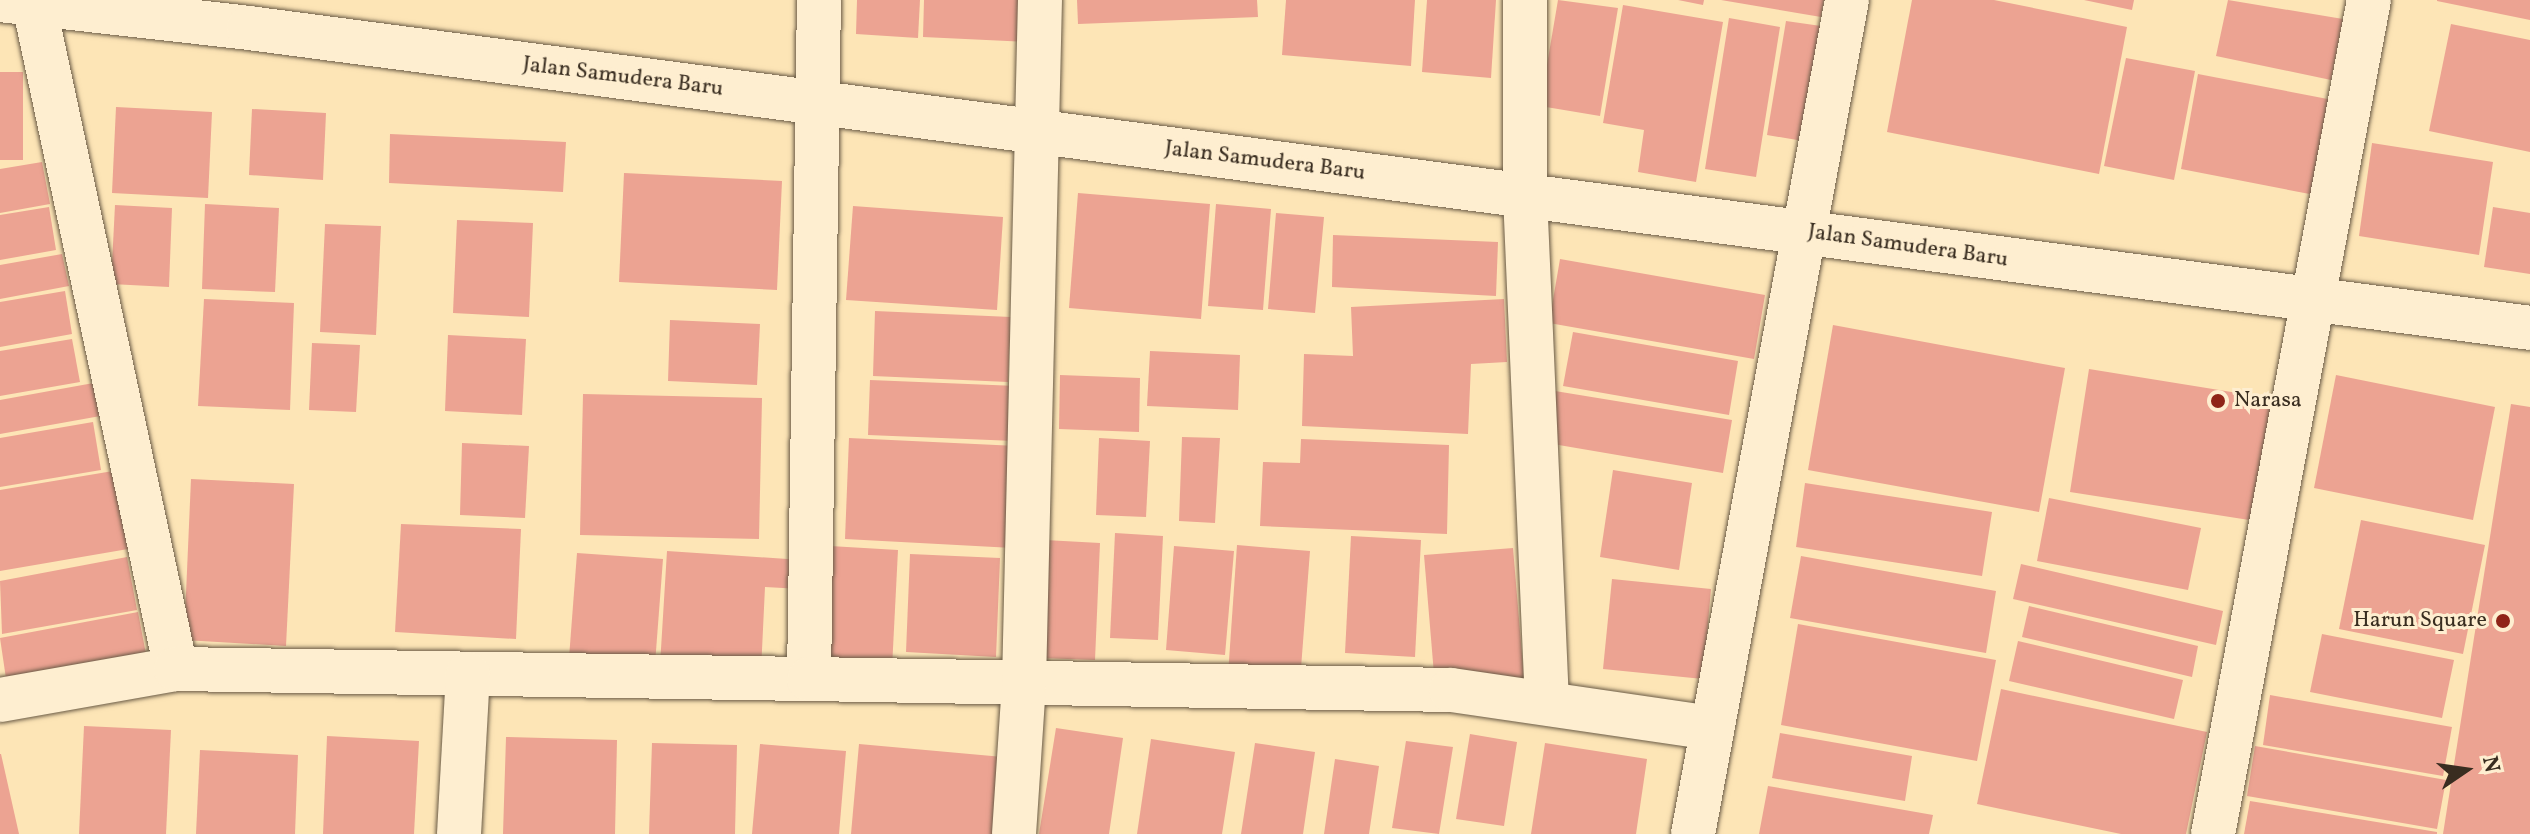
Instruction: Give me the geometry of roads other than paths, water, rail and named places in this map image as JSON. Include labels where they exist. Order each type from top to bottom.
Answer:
[{"type":"street","points":[[809,679],[819,0]]},
{"type":"street","points":[[1014,834],[1024,683],[1040,0]]},
{"type":"street","points":[[1525,0],[1525,195],[1547,703]]},
{"type":"street","points":[[1693,834],[1847,0]]},
{"type":"street","points":[[2213,834],[2369,0]]},
{"type":"street","points":[[17,2],[176,669]]},
{"type":"street","name":"Jalan Samudera Baru","points":[[17,2],[816,103],[2530,328]]},
{"type":"street","points":[[0,700],[176,669],[809,679],[1451,690],[1712,728]]},
{"type":"street","points":[[459,834],[468,674]]},
{"type":"place","name":"Narasa","points":[[2218,401]]},
{"type":"place","name":"Harun Square","points":[[2503,621]]}]
